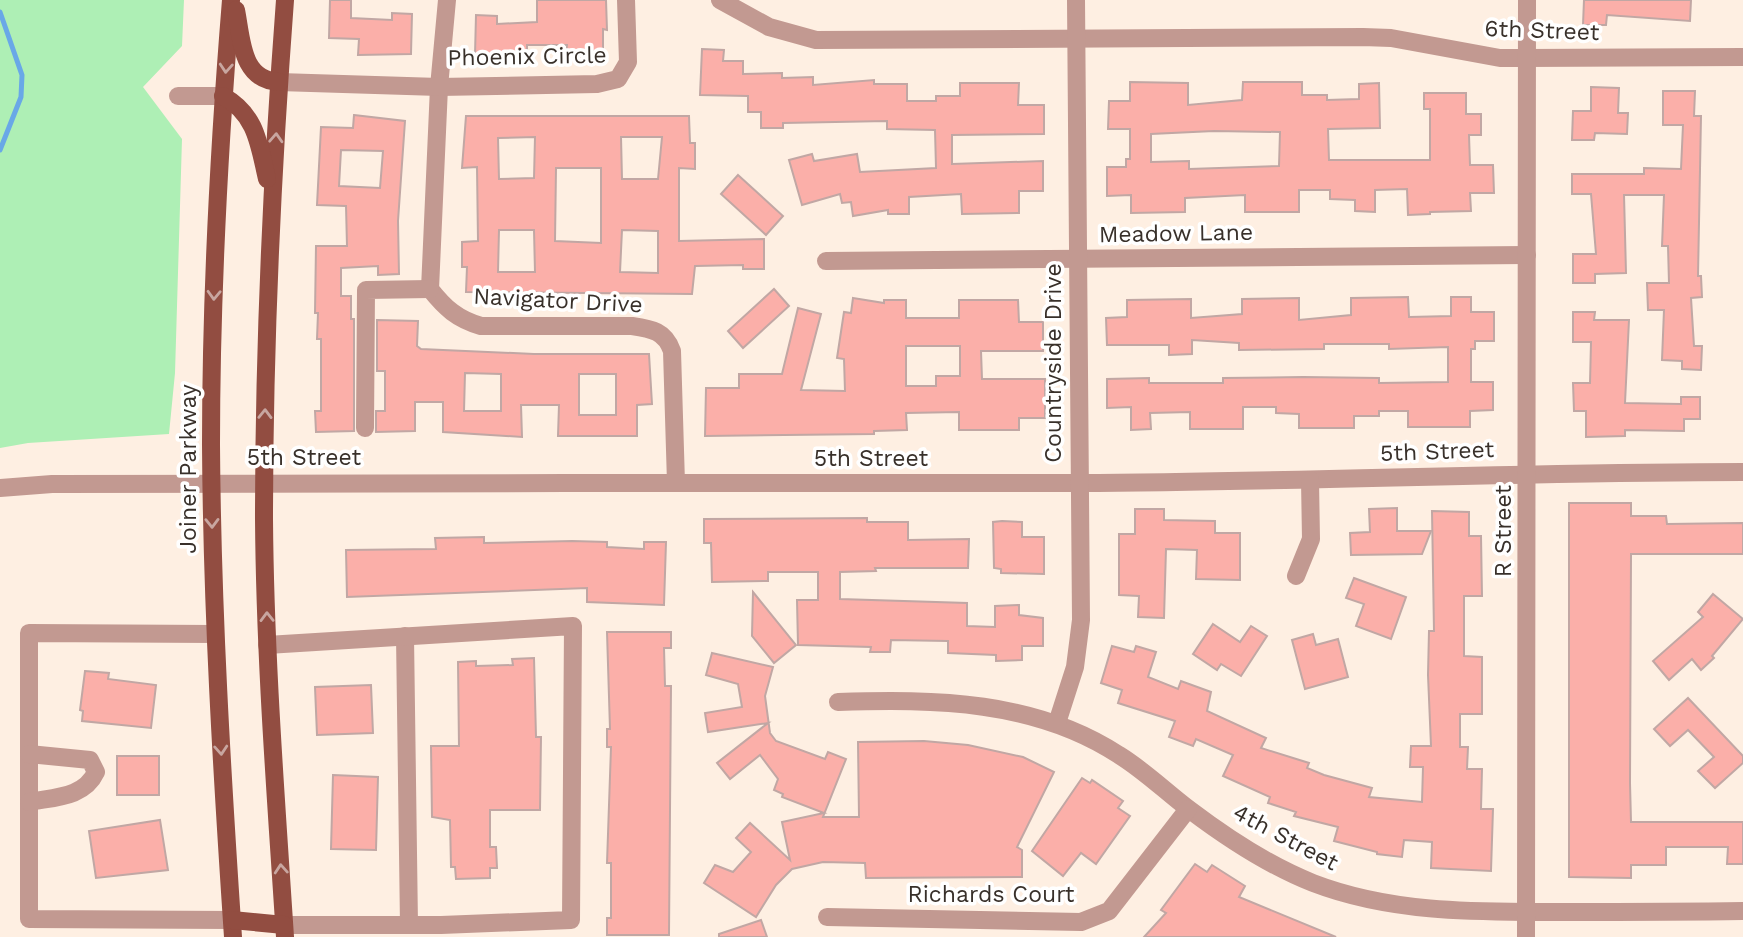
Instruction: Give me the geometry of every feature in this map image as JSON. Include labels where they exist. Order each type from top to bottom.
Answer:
[{"type":"main road","points":[[233,0],[246,63],[266,82],[279,82]]},
{"type":"main road","name":"Joiner Parkway","points":[[232,928],[215,634],[212,482],[213,309],[223,96],[233,0]]},
{"type":"main road","points":[[232,928],[284,931],[267,645],[265,482],[272,203],[285,0]]},
{"type":"main road","points":[[223,96],[238,104],[255,125],[272,203]]},
{"type":"street","name":"Phoenix Circle","points":[[447,0],[439,87],[597,84],[618,79],[628,62],[626,0]]},
{"type":"street","name":"6th Street","points":[[719,0],[769,27],[816,40],[1363,37],[1391,38],[1500,58],[1743,57]]},
{"type":"street","name":"Countryside Drive","points":[[1057,723],[1075,667],[1081,620],[1076,0]]},
{"type":"street","name":"R Street","points":[[1526,937],[1527,0]]},
{"type":"street","points":[[279,82],[439,87],[430,289],[366,290],[365,428]]},
{"type":"street","points":[[178,96],[223,96]]},
{"type":"street","name":"Meadow Lane","points":[[826,261],[1527,254]]},
{"type":"street","name":"Navigator Drive","points":[[430,289],[446,309],[461,320],[481,326],[632,326],[657,330],[668,340],[672,351],[676,483]]},
{"type":"street","name":"5th Street","points":[[0,488],[52,484],[212,482],[1310,481],[1527,472],[1743,472]]},
{"type":"street","points":[[1296,576],[1311,539],[1310,481]]},
{"type":"street","points":[[267,645],[573,626],[572,920],[284,931]]},
{"type":"street","points":[[215,634],[29,633],[29,919],[232,928]]},
{"type":"street","points":[[405,636],[409,925]]},
{"type":"street","name":"4th Street","points":[[838,702],[904,700],[972,704],[1057,723],[1118,753],[1161,784],[1188,809],[1266,859],[1310,882],[1359,899],[1408,908],[1526,912],[1743,911]]},
{"type":"street","points":[[29,754],[80,756],[90,760],[96,772],[90,784],[76,794],[29,802]]},
{"type":"street","name":"Richards Court","points":[[827,917],[1081,922],[1109,911],[1188,809]]},
{"type":"green space","points":[[0,0],[184,0],[182,46],[143,87],[182,139],[175,373],[169,434],[28,443],[0,448]]},
{"type":"building","points":[[330,0],[351,0],[351,18],[392,20],[392,13],[412,14],[411,54],[358,55],[359,39],[329,38]]},
{"type":"building","points":[[537,0],[606,0],[607,30],[603,29],[603,51],[591,51],[591,60],[566,60],[567,45],[527,45],[527,59],[502,60],[502,56],[475,55],[476,15],[497,16],[497,24],[537,22]]},
{"type":"building","points":[[1584,0],[1691,0],[1690,21],[1607,15],[1606,25],[1583,25]]},
{"type":"building","points":[[702,49],[724,50],[723,61],[743,61],[743,74],[782,73],[782,78],[813,77],[813,85],[874,80],[874,84],[907,84],[907,101],[936,101],[936,96],[960,96],[960,83],[1019,83],[1018,105],[1044,105],[1044,134],[952,135],[952,164],[1043,161],[1043,191],[1019,191],[1019,213],[962,214],[961,194],[909,197],[909,214],[888,214],[888,210],[853,216],[851,202],[842,203],[840,194],[802,205],[789,160],[812,154],[814,161],[857,154],[860,172],[936,168],[935,130],[887,129],[887,121],[783,123],[783,128],[761,128],[761,112],[748,112],[748,96],[700,95]]},
{"type":"building","points":[[1130,82],[1188,83],[1188,105],[1242,100],[1243,82],[1302,82],[1302,95],[1327,95],[1327,100],[1359,99],[1359,84],[1379,83],[1380,128],[1328,129],[1329,160],[1430,160],[1430,109],[1424,109],[1424,93],[1466,93],[1466,114],[1481,114],[1481,135],[1469,135],[1470,165],[1493,165],[1494,193],[1470,193],[1471,211],[1430,214],[1408,215],[1407,189],[1375,190],[1375,212],[1355,211],[1355,200],[1330,199],[1330,190],[1299,190],[1299,212],[1245,212],[1245,195],[1185,198],[1185,212],[1131,213],[1131,195],[1107,196],[1107,167],[1126,167],[1126,159],[1130,159],[1130,129],[1108,129],[1109,101],[1130,101]],"holes":[[[1280,132],[1279,166],[1189,169],[1189,161],[1151,162],[1151,134]]]},
{"type":"building","points":[[1591,87],[1619,88],[1618,113],[1628,113],[1627,134],[1595,133],[1594,140],[1572,140],[1573,111],[1591,111]]},
{"type":"building","points":[[1663,91],[1695,91],[1694,116],[1701,116],[1698,276],[1701,276],[1702,297],[1691,298],[1694,346],[1702,346],[1701,370],[1682,369],[1682,361],[1662,360],[1664,310],[1648,310],[1647,283],[1669,283],[1668,246],[1662,246],[1664,195],[1624,195],[1626,273],[1595,274],[1595,283],[1573,283],[1573,254],[1596,254],[1591,194],[1572,194],[1572,174],[1644,174],[1644,168],[1681,169],[1683,125],[1663,125]]},
{"type":"building","points":[[354,115],[405,121],[398,221],[399,274],[378,275],[378,266],[341,268],[341,296],[351,296],[351,319],[354,319],[354,431],[316,432],[315,411],[321,411],[321,339],[317,339],[318,313],[315,313],[316,246],[347,246],[346,206],[317,205],[321,127],[353,128]],"holes":[[[341,150],[383,151],[380,188],[339,186]]]},
{"type":"building","points":[[466,116],[689,116],[690,143],[695,143],[695,169],[679,168],[679,241],[764,239],[764,269],[743,269],[743,265],[695,266],[692,294],[466,292],[467,267],[462,267],[462,242],[478,241],[477,167],[462,168]],"holes":[[[535,137],[534,178],[499,179],[498,138]],[[621,137],[662,137],[658,179],[622,179]],[[556,168],[601,168],[601,243],[555,241]],[[499,230],[534,230],[535,272],[498,272]],[[622,230],[658,231],[658,273],[620,272]]]},
{"type":"building","points":[[738,175],[783,216],[766,235],[721,194]]},
{"type":"building","points":[[774,289],[789,306],[743,348],[728,331]]},
{"type":"building","points":[[1408,297],[1409,317],[1451,316],[1451,297],[1471,297],[1471,312],[1494,312],[1494,341],[1475,341],[1475,349],[1471,349],[1471,382],[1493,382],[1493,410],[1470,411],[1470,427],[1408,427],[1408,411],[1379,411],[1379,416],[1354,416],[1354,428],[1299,428],[1299,414],[1276,413],[1276,407],[1243,407],[1243,429],[1190,429],[1190,412],[1150,413],[1151,429],[1131,430],[1131,407],[1107,408],[1107,379],[1149,378],[1149,383],[1223,383],[1223,378],[1303,377],[1379,378],[1379,383],[1448,382],[1448,347],[1389,349],[1389,344],[1324,344],[1324,349],[1239,350],[1239,343],[1192,340],[1192,354],[1169,355],[1169,345],[1107,345],[1106,318],[1127,317],[1127,300],[1191,299],[1191,318],[1242,314],[1242,299],[1299,298],[1299,320],[1351,315],[1351,298]]},
{"type":"building","points":[[853,298],[884,303],[884,300],[906,300],[906,318],[959,318],[959,300],[1018,300],[1019,322],[1043,322],[1043,351],[981,351],[982,379],[1045,379],[1045,418],[1019,418],[1019,430],[959,430],[959,412],[906,413],[907,430],[874,431],[874,434],[705,436],[706,388],[739,388],[739,374],[782,374],[798,308],[821,314],[801,390],[845,391],[844,359],[837,358],[844,312],[851,313]],"holes":[[[906,346],[960,346],[960,376],[936,376],[936,386],[906,386]]]},
{"type":"building","points":[[1573,312],[1595,312],[1594,320],[1629,320],[1625,403],[1681,404],[1681,397],[1700,397],[1700,419],[1684,419],[1684,431],[1625,430],[1625,436],[1586,437],[1586,411],[1574,411],[1573,383],[1590,383],[1591,342],[1573,342]]},
{"type":"building","points":[[377,320],[418,321],[417,346],[421,349],[534,354],[649,354],[652,404],[637,405],[637,436],[558,436],[559,405],[521,405],[522,437],[443,432],[443,402],[415,402],[415,431],[376,432],[376,411],[385,411],[385,371],[377,371]],"holes":[[[465,373],[501,374],[501,411],[464,411]],[[579,374],[616,374],[616,415],[579,415]]]},
{"type":"building","points":[[1569,503],[1631,503],[1631,516],[1666,516],[1667,524],[1743,523],[1743,554],[1631,554],[1630,783],[1631,822],[1743,822],[1743,864],[1727,864],[1728,847],[1666,847],[1666,865],[1631,865],[1631,878],[1569,877]]},
{"type":"building","points":[[1397,508],[1397,531],[1431,531],[1422,554],[1351,555],[1350,533],[1370,532],[1369,509]]},
{"type":"building","points":[[1135,509],[1164,509],[1164,520],[1215,521],[1215,533],[1240,533],[1240,580],[1196,579],[1197,550],[1166,549],[1164,618],[1138,617],[1139,596],[1119,595],[1119,534],[1135,534]]},
{"type":"building","points":[[1432,511],[1469,512],[1469,536],[1481,536],[1482,596],[1464,596],[1464,656],[1482,657],[1482,714],[1460,714],[1460,747],[1468,747],[1467,769],[1482,769],[1481,809],[1493,809],[1491,871],[1431,868],[1432,842],[1404,840],[1402,857],[1377,854],[1334,841],[1338,827],[1294,816],[1296,812],[1268,803],[1270,797],[1223,776],[1233,755],[1196,739],[1193,746],[1169,737],[1175,721],[1118,703],[1122,690],[1101,683],[1112,646],[1134,652],[1136,646],[1156,652],[1148,677],[1178,689],[1181,681],[1211,692],[1207,711],[1266,738],[1261,748],[1309,763],[1307,768],[1324,775],[1372,788],[1369,797],[1422,802],[1423,767],[1410,767],[1411,746],[1431,746],[1428,675],[1429,631],[1434,631]]},
{"type":"building","points":[[867,518],[867,522],[908,522],[908,540],[969,539],[968,568],[875,568],[876,571],[840,572],[840,599],[967,603],[967,626],[995,627],[995,606],[1019,605],[1019,615],[1043,618],[1043,646],[1022,646],[1022,660],[996,661],[996,655],[948,653],[948,641],[891,640],[890,652],[870,652],[871,647],[798,645],[797,600],[818,600],[818,572],[768,572],[768,581],[712,582],[711,543],[704,543],[704,519]]},
{"type":"building","points":[[993,522],[1022,522],[1022,537],[1044,537],[1044,574],[1001,573],[1001,569],[994,568]]},
{"type":"building","points":[[484,537],[484,543],[607,542],[607,547],[644,549],[644,542],[666,542],[664,605],[587,602],[587,588],[347,597],[346,550],[436,549],[435,538]]},
{"type":"building","points":[[1354,578],[1406,597],[1391,639],[1356,626],[1364,604],[1346,598]]},
{"type":"building","points":[[753,592],[796,645],[774,663],[752,636]]},
{"type":"building","points":[[1713,594],[1743,619],[1712,656],[1714,658],[1701,670],[1692,659],[1669,680],[1653,661],[1703,617],[1698,612]]},
{"type":"building","points":[[1213,624],[1240,642],[1251,626],[1267,636],[1241,676],[1221,664],[1217,670],[1193,654]]},
{"type":"building","points":[[607,632],[671,632],[671,648],[664,648],[665,686],[671,686],[669,935],[607,935],[607,918],[611,918],[611,863],[607,863],[611,747],[607,747],[607,729],[610,729]]},
{"type":"building","points":[[1313,634],[1316,645],[1338,639],[1348,677],[1305,689],[1292,640]]},
{"type":"building","points":[[712,653],[773,667],[765,696],[770,733],[776,741],[825,759],[828,752],[846,759],[823,817],[859,817],[858,742],[924,741],[968,745],[1023,757],[1054,772],[1017,847],[1022,850],[1022,877],[866,878],[865,863],[823,862],[792,869],[776,885],[756,917],[704,883],[715,865],[733,872],[751,852],[736,838],[750,823],[790,860],[782,822],[824,813],[782,797],[783,794],[774,790],[778,779],[760,755],[730,779],[717,763],[768,723],[708,732],[705,713],[742,707],[738,684],[706,675]]},
{"type":"building","points":[[534,658],[536,737],[541,737],[540,810],[490,810],[490,847],[496,847],[497,868],[490,868],[490,878],[456,879],[455,867],[451,867],[450,820],[432,817],[431,746],[459,746],[458,662],[476,661],[476,666],[513,665],[512,659]]},
{"type":"building","points":[[85,671],[109,673],[108,679],[156,685],[151,728],[82,721],[83,711],[80,710]]},
{"type":"building","points":[[371,685],[373,733],[317,735],[315,687]]},
{"type":"building","points":[[1688,698],[1743,756],[1743,763],[1715,788],[1698,771],[1714,757],[1688,730],[1670,746],[1654,729]]},
{"type":"building","points":[[117,756],[159,756],[159,795],[117,795]]},
{"type":"building","points":[[333,775],[378,777],[376,850],[331,849]]},
{"type":"building","points":[[1082,778],[1090,783],[1092,780],[1123,801],[1118,808],[1130,816],[1096,864],[1081,853],[1063,876],[1032,851]]},
{"type":"building","points":[[160,820],[168,870],[96,878],[89,831]]},
{"type":"building","points":[[1195,864],[1207,872],[1212,865],[1245,886],[1239,897],[1336,937],[1144,937],[1166,913],[1161,910]]},
{"type":"building","points":[[761,920],[767,937],[719,937],[719,934]]},
{"type":"waterway","points":[[0,12],[22,75],[21,97],[0,150]]}]
